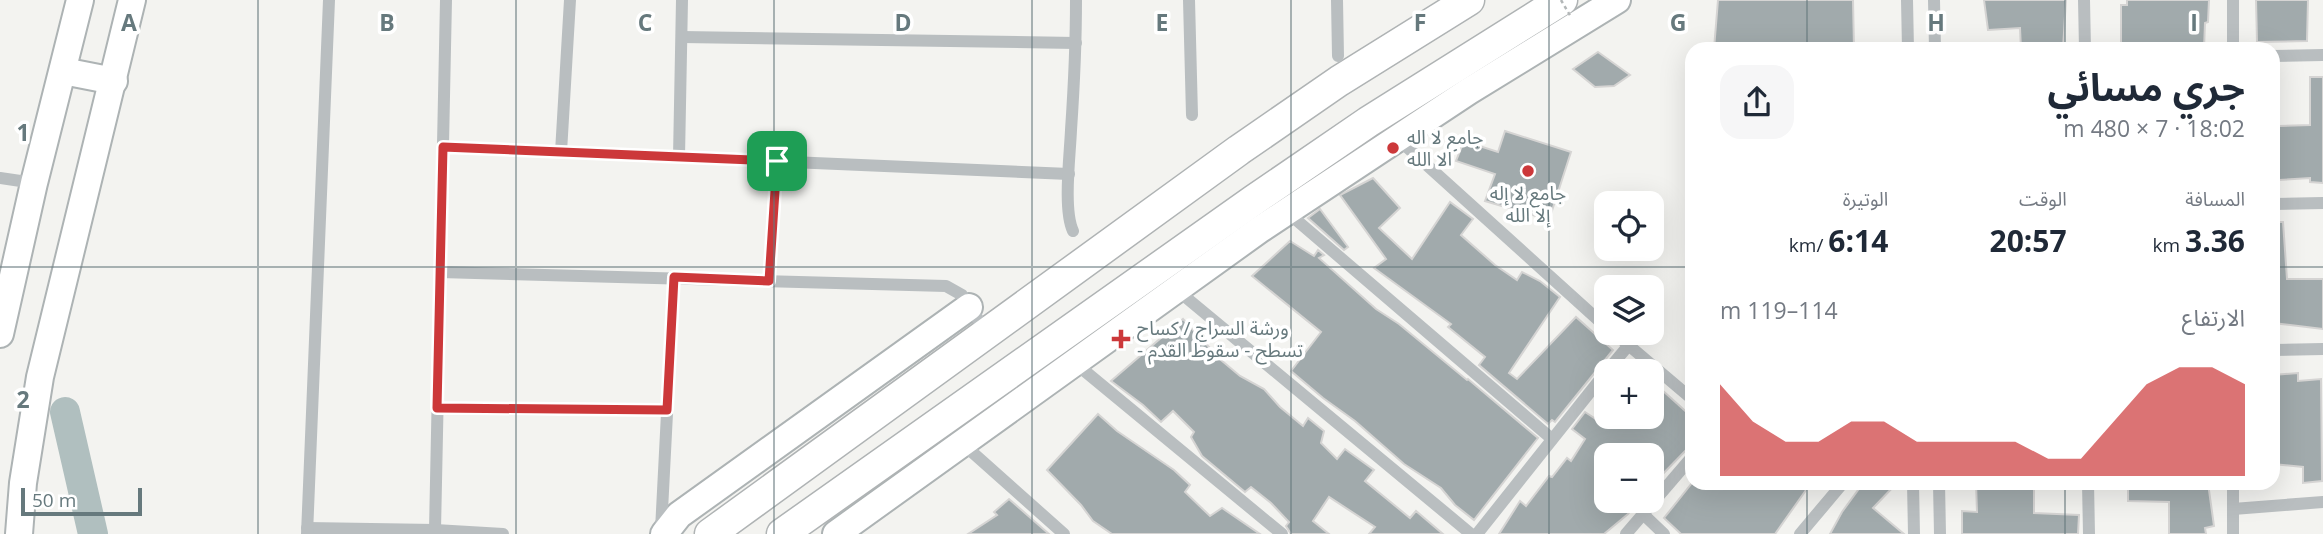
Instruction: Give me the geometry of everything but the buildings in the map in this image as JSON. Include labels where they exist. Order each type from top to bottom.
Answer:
[{"type":"highway","points":[[710,534],[1239,150],[1339,81],[1469,0]]},
{"type":"highway","points":[[782,534],[1530,8],[1565,6]]},
{"type":"main road","points":[[0,334],[6,282],[80,0]]},
{"type":"main road","points":[[19,534],[23,483],[40,377],[132,0]]},
{"type":"main road","points":[[848,530],[963,444],[1287,212],[1469,92],[1617,0]]},
{"type":"main road","points":[[63,71],[114,81]]},
{"type":"main road","points":[[662,534],[678,515],[969,307]]},
{"type":"street","points":[[328,0],[307,531],[435,530],[503,534]]},
{"type":"street","points":[[435,530],[446,0]]},
{"type":"street","points":[[561,152],[570,0]]},
{"type":"street","points":[[679,157],[682,0]]},
{"type":"street","points":[[1073,231],[1070,223],[1069,174],[1076,0]]},
{"type":"street","points":[[1189,0],[1192,115]]},
{"type":"street","points":[[1337,0],[1338,55]]},
{"type":"street","points":[[1907,0],[1908,42]]},
{"type":"street","points":[[1934,0],[1935,42]]},
{"type":"street","points":[[2084,0],[2085,42]]},
{"type":"street","points":[[2233,0],[2233,42]]},
{"type":"street","points":[[682,37],[1076,43]]},
{"type":"street","points":[[2280,56],[2323,55]]},
{"type":"street","points":[[1398,139],[1594,316]]},
{"type":"street","points":[[443,147],[1069,174]]},
{"type":"street","points":[[769,281],[777,161]]},
{"type":"street","points":[[0,178],[34,183]]},
{"type":"street","points":[[2280,204],[2323,203]]},
{"type":"street","points":[[1287,212],[1552,439]]},
{"type":"street","points":[[440,272],[946,286],[957,291],[986,333]]},
{"type":"street","points":[[662,534],[674,277]]},
{"type":"street","points":[[1177,290],[1471,534]]},
{"type":"street","points":[[1617,359],[1628,346],[1685,393]]},
{"type":"street","points":[[2280,350],[2323,349]]},
{"type":"street","points":[[1075,363],[1282,534]]},
{"type":"street","points":[[1477,534],[1594,387]]},
{"type":"street","points":[[437,408],[667,410]]},
{"type":"street","points":[[963,444],[1064,534]]},
{"type":"street","points":[[1664,488],[1685,465]]},
{"type":"street","points":[[1800,534],[1837,490]]},
{"type":"street","points":[[1913,490],[1914,534]]},
{"type":"street","points":[[1939,490],[1940,534]]},
{"type":"street","points":[[2088,490],[2090,534]]},
{"type":"street","points":[[2233,490],[2233,534]]},
{"type":"street","points":[[2233,509],[2323,502]]},
{"type":"street","points":[[1913,509],[1939,509]]},
{"type":"street","points":[[1626,534],[1642,513],[1664,534]]},
{"type":"waterway","points":[[65,412],[93,534]]},
{"type":"place","name":"جامع لا اله الا الله","points":[[1393,148]]},
{"type":"place","name":"جامع لا إله إلا الله","points":[[1528,171]]},
{"type":"place","name":"ورشة السراج / كساح - تسطح - سقوط القدم","points":[[1121,339]]},
{"type":"route","points":[[443,147],[777,161],[769,281],[674,277],[667,410],[437,408],[443,147]]}]
